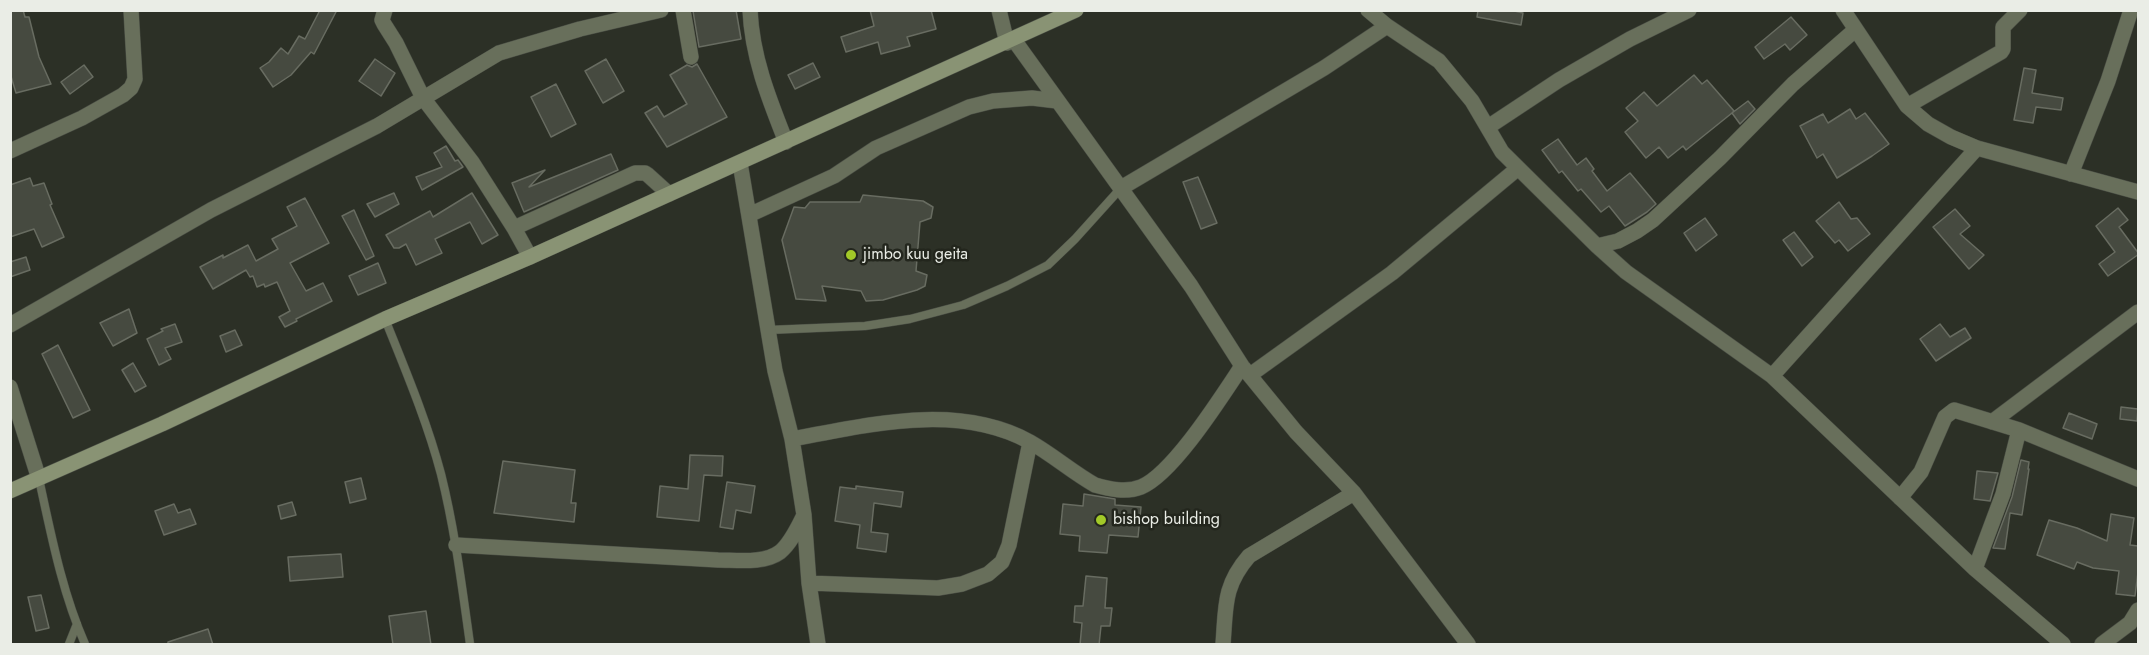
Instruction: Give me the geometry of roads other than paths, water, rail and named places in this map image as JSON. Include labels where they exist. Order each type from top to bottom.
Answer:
[{"type":"street","points":[[10,151],[82,118],[131,88],[135,79],[131,10]]},
{"type":"street","points":[[385,10],[382,20],[423,98],[472,162],[530,257]]},
{"type":"street","points":[[10,325],[211,210],[377,126],[499,53],[580,29],[661,10]]},
{"type":"street","points":[[682,10],[692,57]]},
{"type":"street","points":[[750,10],[754,50],[786,142]]},
{"type":"street","points":[[999,10],[1011,41],[1191,286],[1246,371],[1296,432],[1354,493],[1468,645]]},
{"type":"street","points":[[10,491],[162,424],[385,319],[530,257],[1076,10]]},
{"type":"street","points":[[1368,10],[1438,61],[1472,101],[1502,152],[1597,246],[1626,272],[1772,376],[1976,569],[2063,645]]},
{"type":"street","points":[[1488,127],[1559,80],[1620,45],[1689,10]]},
{"type":"street","points":[[1843,10],[1907,106],[1928,124],[1977,148],[2139,192]]},
{"type":"street","points":[[1907,106],[2001,52],[2003,27],[2020,10]]},
{"type":"street","points":[[2071,174],[2108,81],[2131,10]]},
{"type":"street","points":[[1121,188],[1323,68],[1387,26]]},
{"type":"street","points":[[1597,246],[1618,241],[1653,220],[1713,165],[1794,84],[1855,30]]},
{"type":"street","points":[[749,215],[834,176],[876,148],[969,106],[993,101],[1032,98],[1057,101]]},
{"type":"street","points":[[1772,376],[1977,148]]},
{"type":"street","points":[[740,163],[775,372],[792,438],[804,515],[809,582],[818,645]]},
{"type":"street","points":[[792,438],[901,420],[931,419],[984,425],[1030,442],[1095,485],[1120,490],[1138,488],[1159,474],[1186,445],[1246,371],[1392,273],[1517,169]]},
{"type":"street","points":[[514,228],[635,173],[645,173],[669,194]]},
{"type":"street","points":[[1992,422],[2139,312]]},
{"type":"street","points":[[10,387],[39,479]]},
{"type":"street","points":[[1900,498],[1921,472],[1945,417],[1950,412],[1957,411],[2019,430],[2139,479]]},
{"type":"street","points":[[1976,569],[2002,494],[2019,430]]},
{"type":"street","points":[[809,582],[938,588],[962,584],[988,574],[1002,562],[1009,545],[1030,442]]},
{"type":"street","points":[[1223,645],[1229,586],[1237,571],[1250,556],[1354,493]]},
{"type":"street","points":[[456,545],[718,560],[757,560],[779,552],[794,534],[804,515]]},
{"type":"street","points":[[2102,645],[2130,623],[2139,610]]},
{"type":"lane","points":[[768,330],[865,326],[910,319],[963,304],[1007,286],[1048,265],[1121,188]]},
{"type":"lane","points":[[385,319],[405,368],[440,472],[456,545],[470,645]]},
{"type":"lane","points":[[39,479],[56,555],[77,624],[86,645]]},
{"type":"lane","points":[[69,645],[77,624]]},
{"type":"place","name":"jimbo kuu geita","points":[[851,255]]},
{"type":"place","name":"bishop building","points":[[1101,520]]}]
